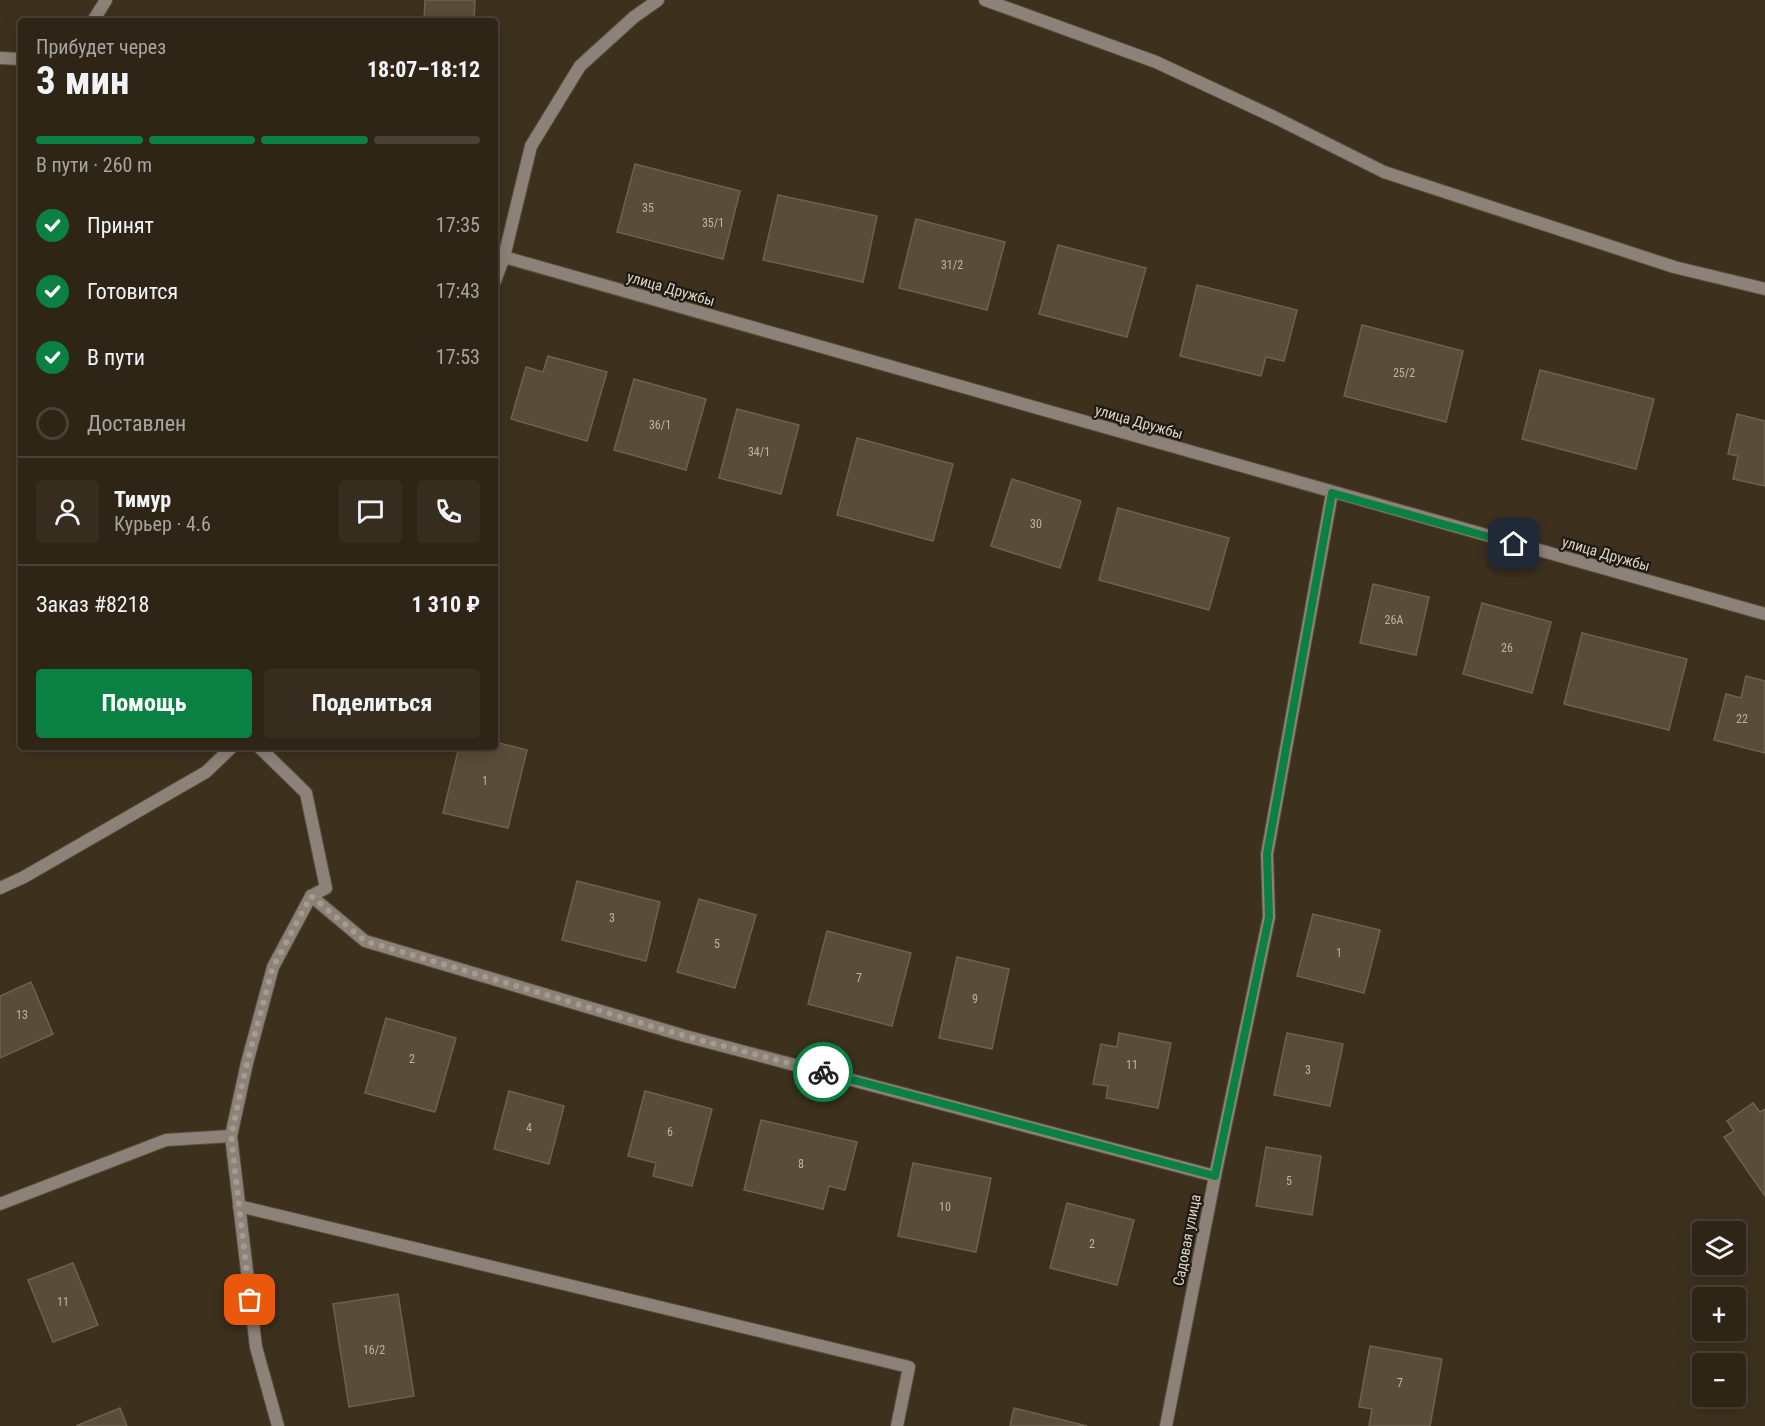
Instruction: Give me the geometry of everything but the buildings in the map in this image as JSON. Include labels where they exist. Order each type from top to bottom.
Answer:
[{"type":"street","points":[[95,18],[106,0]]},
{"type":"street","points":[[498,273],[531,146],[580,66],[634,17],[658,0]]},
{"type":"street","points":[[985,0],[1156,62],[1384,172],[1674,267],[1765,289]]},
{"type":"street","points":[[0,58],[18,59]]},
{"type":"street","name":"улица Дружбы","points":[[504,257],[1765,614]]},
{"type":"street","name":"Садовая улица","points":[[1166,1426],[1269,917],[1267,854],[1332,493]]},
{"type":"street","points":[[0,888],[24,877],[206,772],[229,750]]},
{"type":"street","points":[[262,750],[306,793],[326,888],[311,896],[273,967],[247,1063],[231,1136],[256,1347],[278,1426]]},
{"type":"street","points":[[311,896],[365,941],[685,1036],[1215,1176]]},
{"type":"street","points":[[0,1204],[166,1140],[231,1136]]},
{"type":"street","points":[[239,1206],[909,1367],[897,1426]]},
{"type":"way so far","points":[[250,1300],[231,1136],[247,1063],[273,967],[311,896],[365,941],[685,1036],[823,1072]]},
{"type":"route","points":[[823,1072],[1215,1176],[1269,917],[1267,854],[1332,493],[1514,544]]}]
